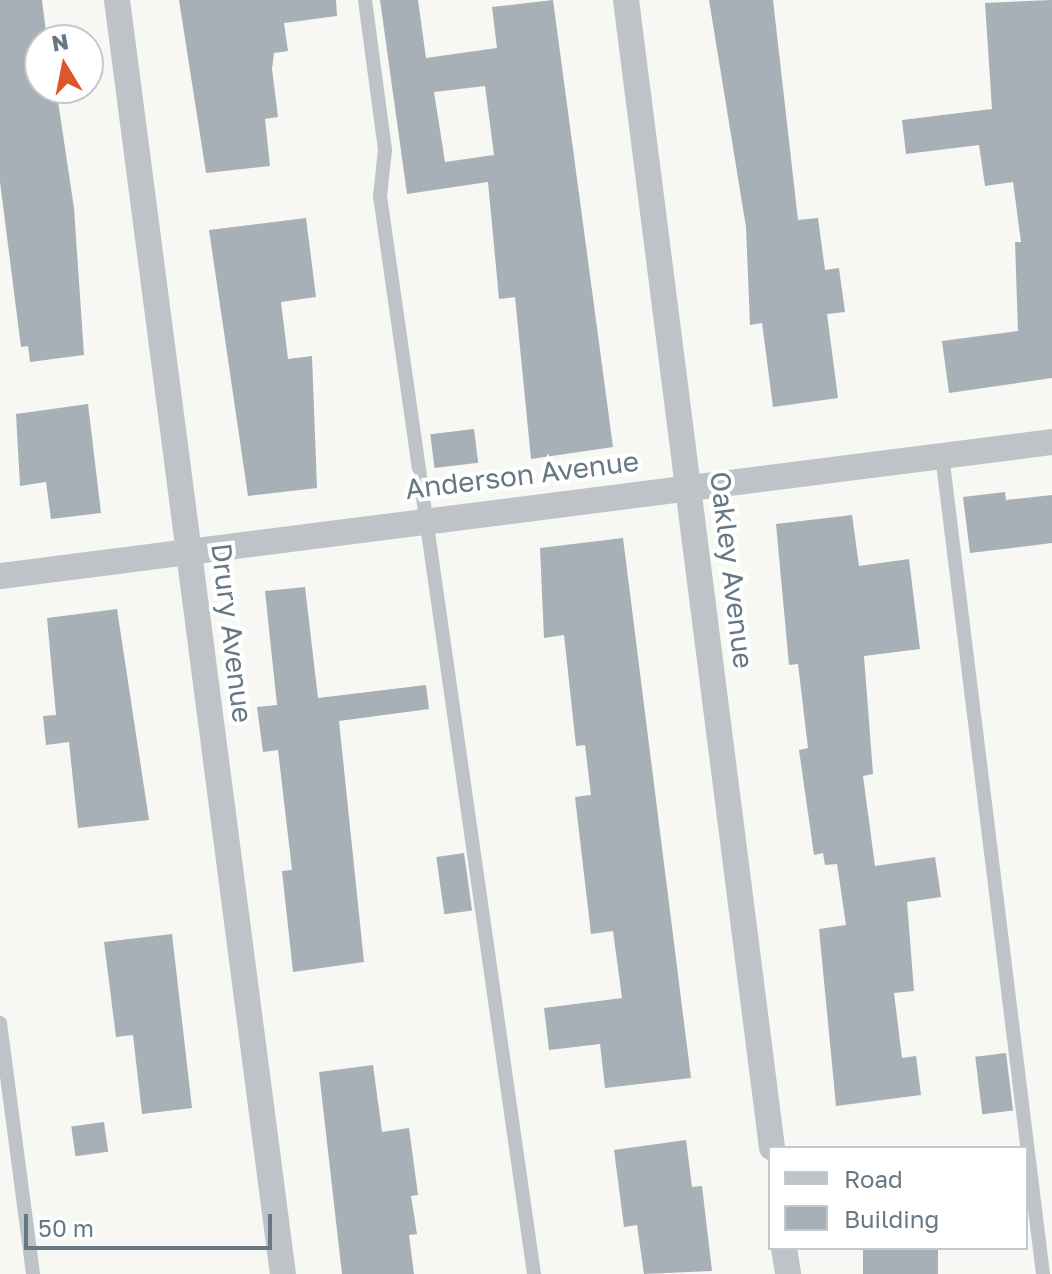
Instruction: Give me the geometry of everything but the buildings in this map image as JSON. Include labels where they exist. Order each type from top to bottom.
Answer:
[{"type":"street","name":"Drury Avenue","points":[[117,0],[283,1274]]},
{"type":"street","name":"Oakley Avenue","points":[[626,0],[772,1146]]},
{"type":"street","name":"Anderson Avenue","points":[[0,576],[188,549],[1052,442]]},
{"type":"street","points":[[784,1250],[788,1274]]},
{"type":"lane","points":[[365,0],[385,150],[380,196],[534,1274]]},
{"type":"lane","points":[[942,455],[1027,1146]]},
{"type":"lane","points":[[0,1023],[33,1274]]},
{"type":"lane","points":[[1028,1152],[1043,1274]]}]
